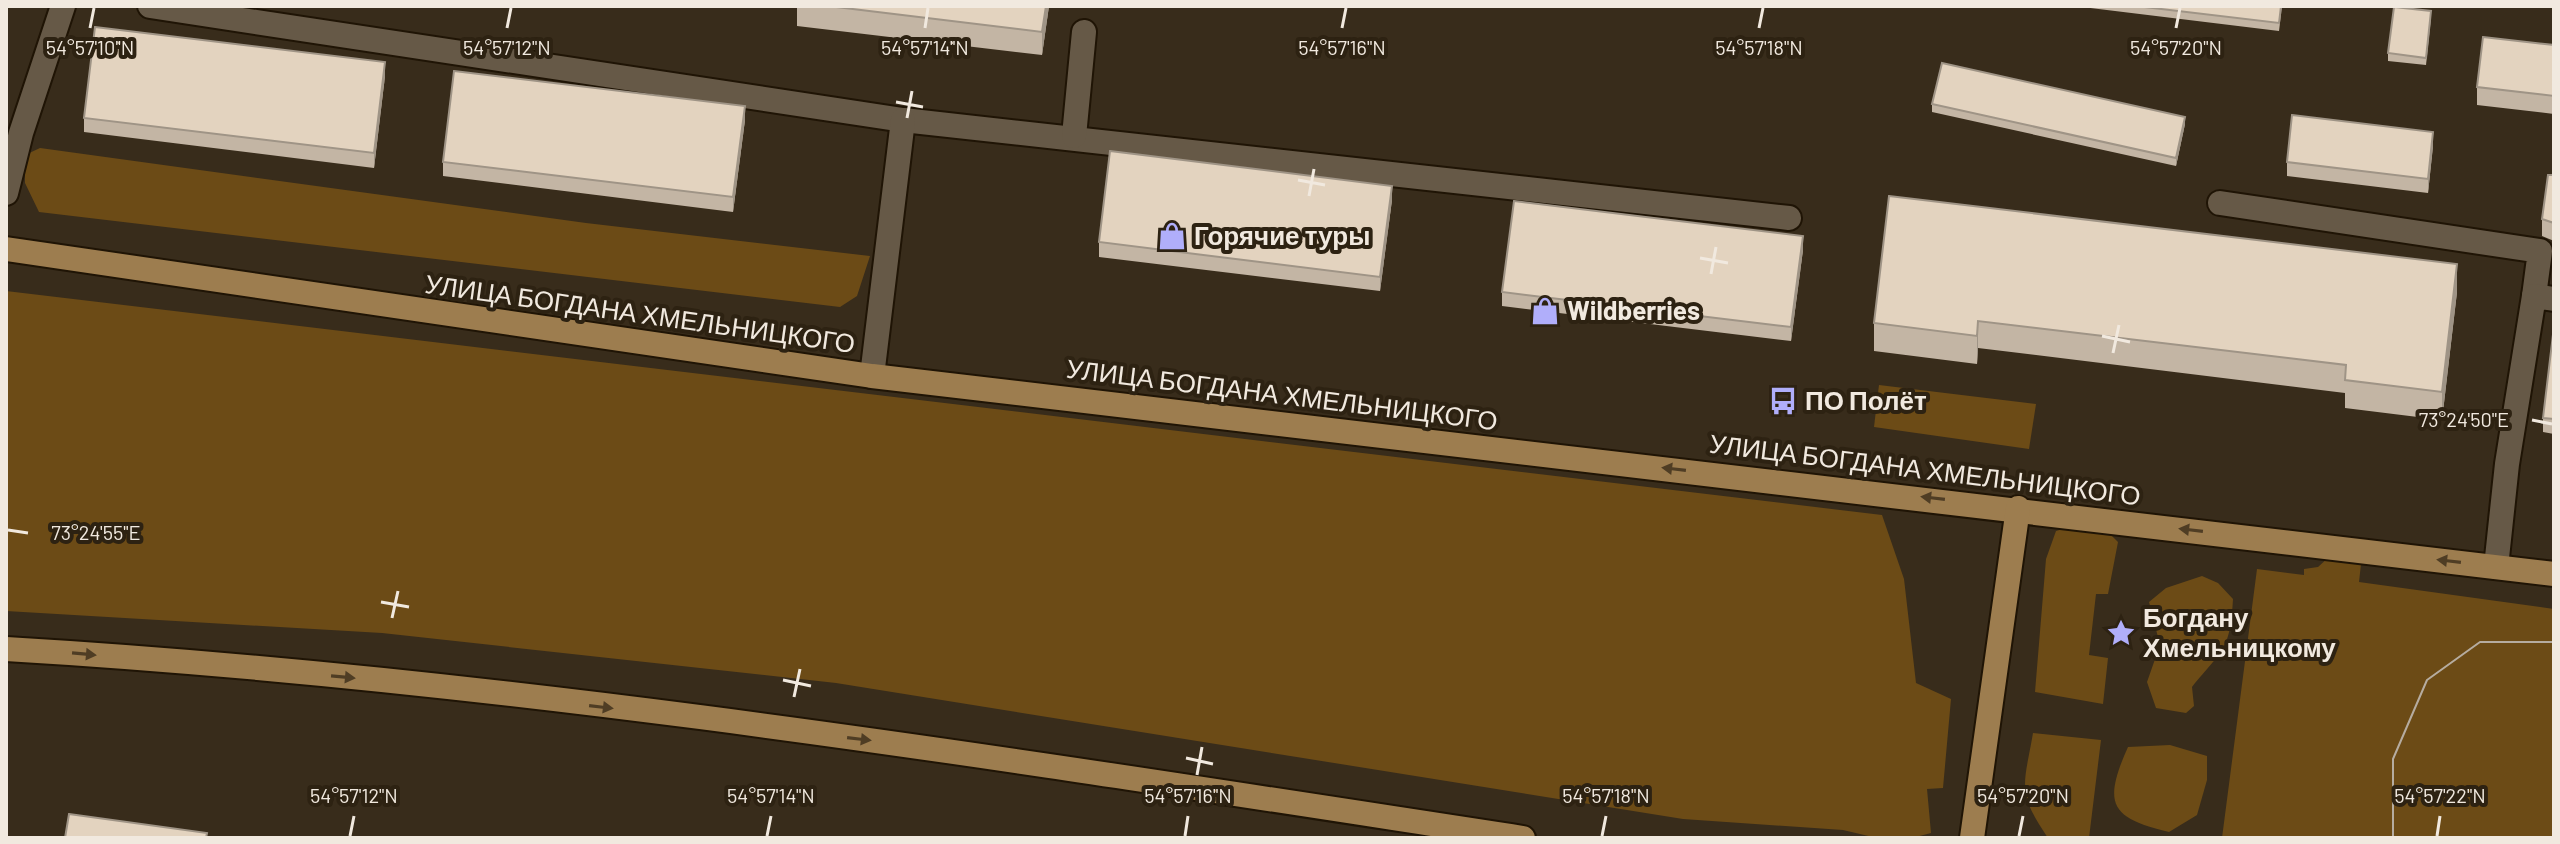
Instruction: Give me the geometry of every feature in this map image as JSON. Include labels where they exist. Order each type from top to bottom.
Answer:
[{"type":"main road","name":"УЛИЦА БОГДАНА ХМЕЛЬНИЦКОГО","points":[[6,249],[872,376],[2018,508],[2554,574]]},
{"type":"main road","points":[[1972,838],[2018,508]]},
{"type":"main road","points":[[6,649],[415,684],[925,747],[1523,838]]},
{"type":"street","points":[[6,193],[21,133],[63,6]]},
{"type":"street","points":[[150,6],[244,13],[903,120],[1074,136],[1789,218]]},
{"type":"street","points":[[1074,136],[1084,32]]},
{"type":"street","points":[[872,376],[903,120]]},
{"type":"street","points":[[2220,203],[2540,251],[2544,298],[2507,464],[2496,567]]},
{"type":"shaded area","points":[[40,148],[586,223],[870,256],[857,296],[840,307],[39,212],[25,183],[25,155]]},
{"type":"shaded area","points":[[6,291],[1882,515],[1904,579],[1916,683],[1951,699],[1943,788],[1927,789],[1931,833],[1912,838],[1877,838],[1843,830],[1683,819],[836,683],[382,633],[6,611]]},
{"type":"shaded area","points":[[1879,385],[2036,404],[2029,449],[1874,427]]},
{"type":"shaded area","points":[[2077,525],[2104,528],[2118,542],[2108,594],[2096,594],[2089,655],[2108,658],[2103,704],[2035,692],[2046,559],[2056,531]]},
{"type":"shaded area","points":[[2329,557],[2361,564],[2359,582],[2554,609],[2554,838],[2222,838],[2257,569],[2304,575],[2304,569],[2318,567]]},
{"type":"shaded area","points":[[2202,576],[2218,583],[2233,599],[2227,640],[2192,687],[2194,706],[2186,713],[2156,708],[2147,682],[2160,645],[2149,602],[2166,588]]},
{"type":"shaded area","points":[[2033,733],[2101,740],[2089,838],[2048,838],[2031,809],[2025,777]]},
{"type":"shaded area","points":[[2170,745],[2207,756],[2207,780],[2197,815],[2169,832],[2149,827],[2123,814],[2114,795],[2115,782],[2128,747]]},
{"type":"building","points":[[828,6],[1046,6],[1042,32]]},
{"type":"building","points":[[2136,6],[2281,6],[2279,23]]},
{"type":"building","points":[[2394,7],[2431,11],[2426,58],[2388,53]]},
{"type":"building","points":[[95,27],[385,62],[374,153],[84,118]]},
{"type":"building","points":[[2483,37],[2554,45],[2554,96],[2477,87]]},
{"type":"building","points":[[1942,63],[2185,117],[2176,158],[1932,104]]},
{"type":"building","points":[[454,71],[745,106],[733,197],[443,162]]},
{"type":"building","points":[[2292,115],[2433,132],[2428,179],[2287,162]]},
{"type":"building","points":[[1110,151],[1392,186],[1380,277],[1099,242]]},
{"type":"building","points":[[2554,169],[2554,223],[2542,219],[2548,175],[2553,175]]},
{"type":"building","points":[[1889,196],[2457,264],[2442,392],[2345,380],[2346,365],[1978,321],[1977,336],[1874,323]]},
{"type":"building","points":[[1514,201],[1803,236],[1791,327],[1502,292]]},
{"type":"building","points":[[2554,326],[2554,419],[2543,418]]},
{"type":"building","points":[[69,814],[207,833],[206,838],[65,838]]},
{"type":"tram line","points":[[2393,838],[2393,759],[2427,680],[2480,642],[2554,642]]},
{"type":"place","name":"Горячие туры","points":[[1172,236]]},
{"type":"place","name":"Wildberries","points":[[1545,311]]},
{"type":"place","name":"ПО Полёт","points":[[1783,401]]},
{"type":"place","name":"Богдану Хмельницкому","points":[[2121,633]]}]
